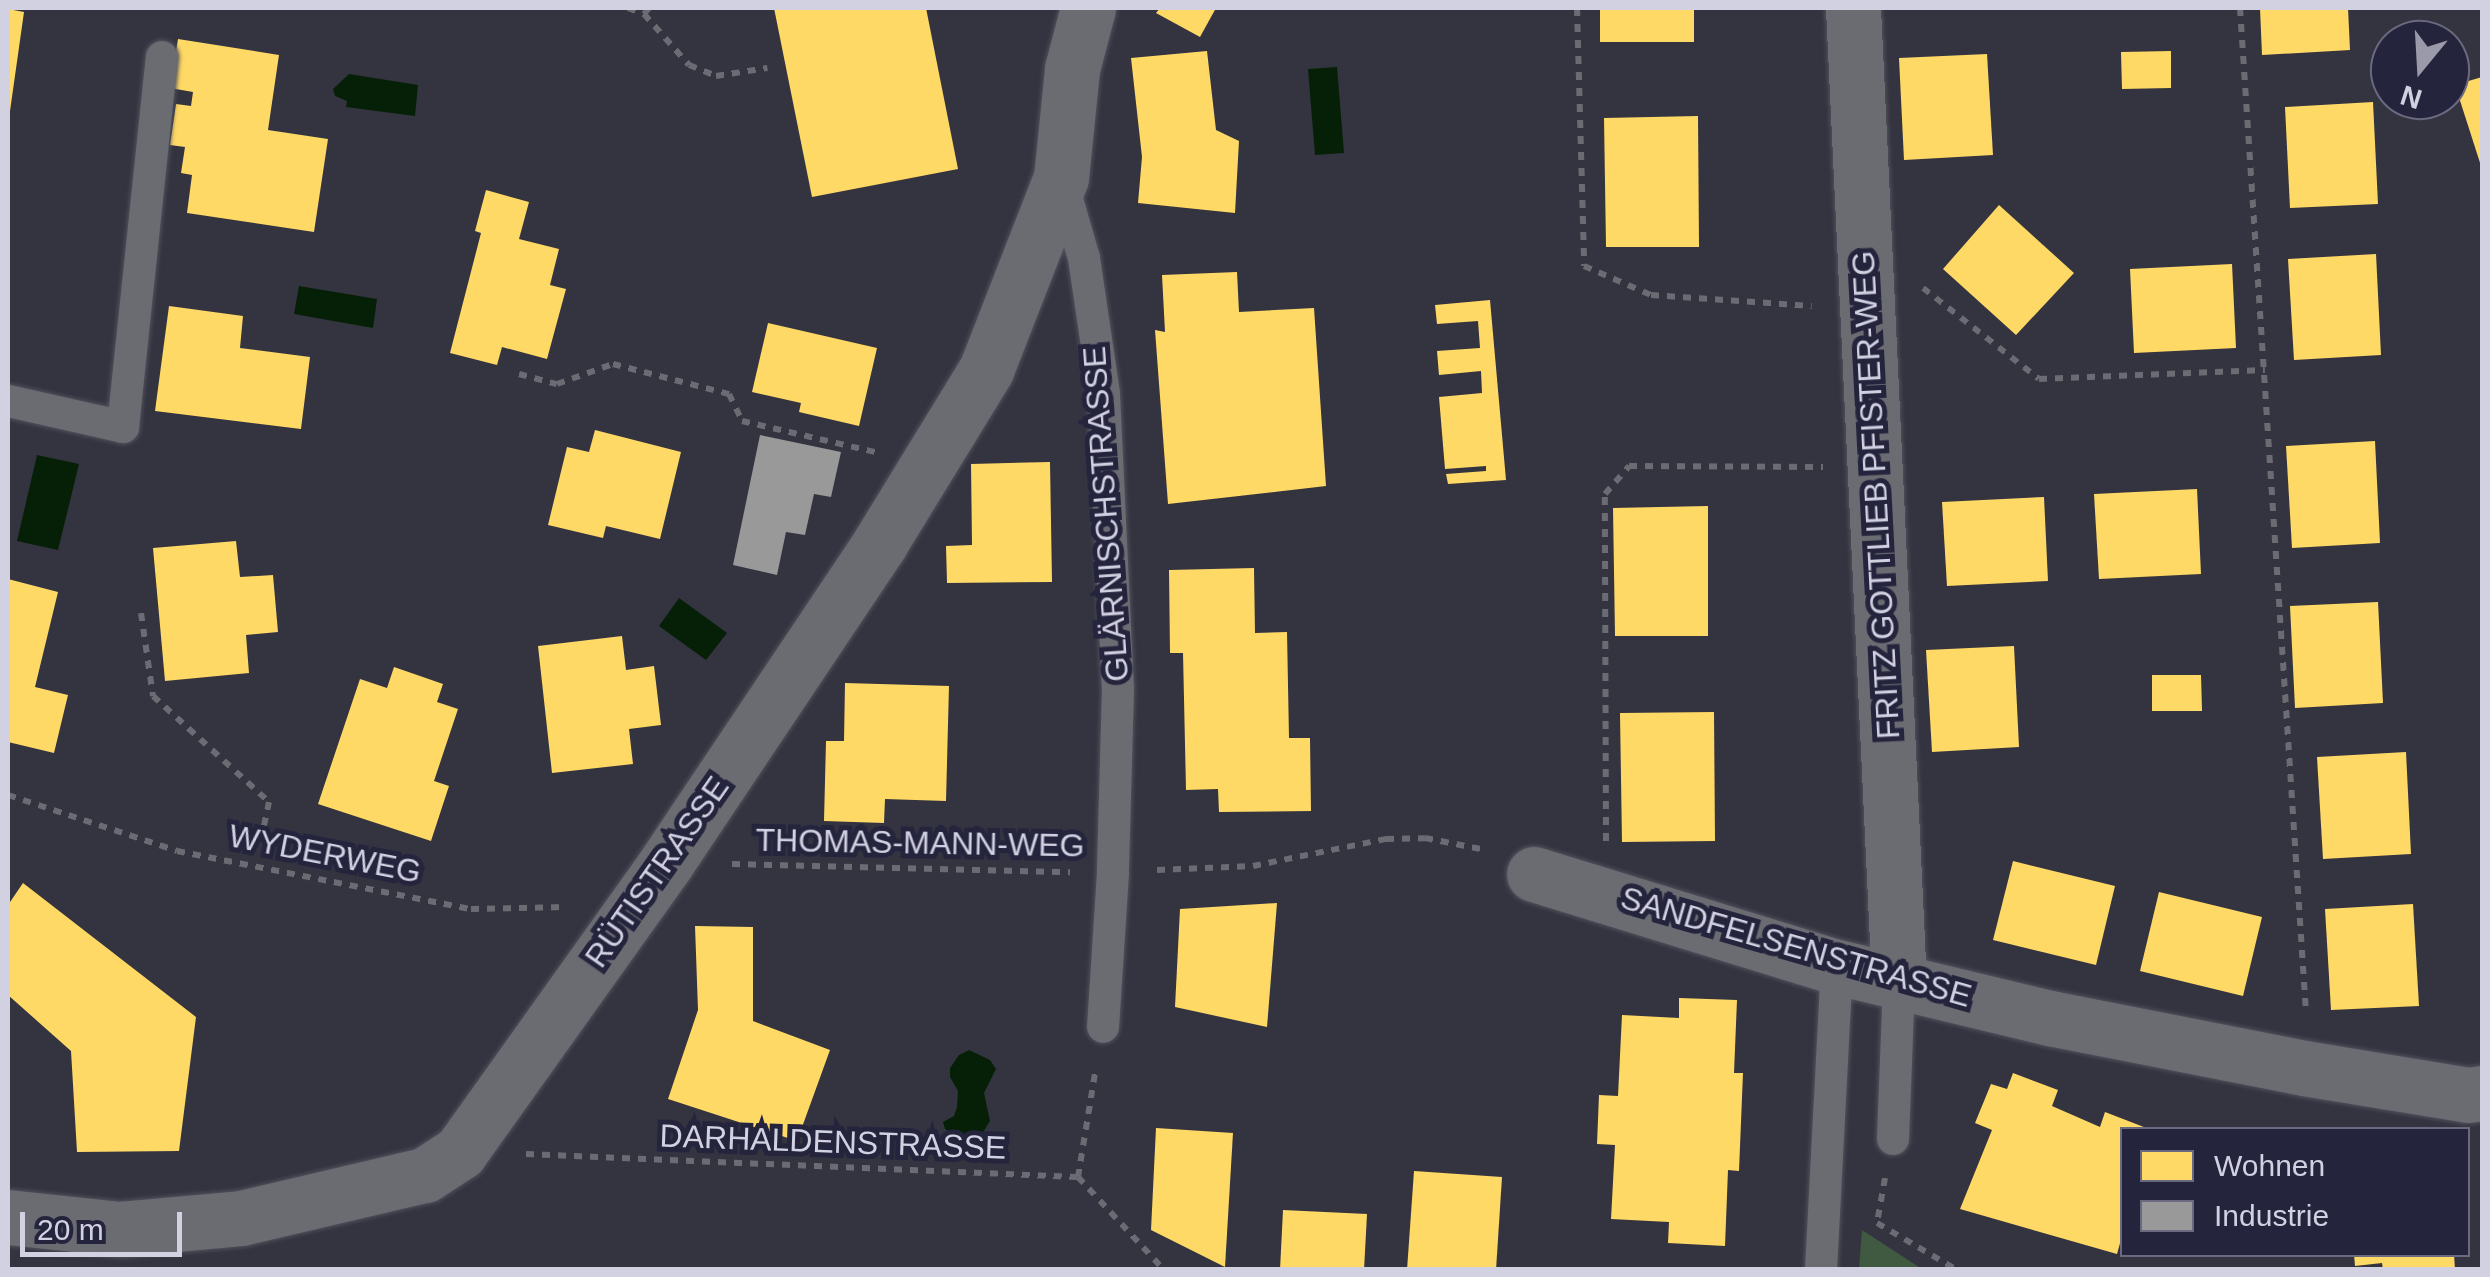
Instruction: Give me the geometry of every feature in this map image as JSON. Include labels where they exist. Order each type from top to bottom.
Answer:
[{"type":"street","name":"GLÄRNISCHSTRASSE","points":[[1061,178],[1072,70],[1088,8]]},
{"type":"street","name":"FRITZ GOTTLIEB PFISTER-WEG","points":[[1853,8],[1899,982]]},
{"type":"street","name":"RÜTISTRASSE","points":[[8,1217],[120,1229],[241,1218],[425,1175],[460,1152],[654,880],[930,465],[986,370],[1061,178]]},
{"type":"street","name":"SANDFELSENSTRASSE","points":[[1534,874],[1606,892],[1837,966],[2050,1018],[2304,1068],[2468,1095],[2482,1093]]},
{"type":"lane","points":[[8,401],[123,428],[162,57]]},
{"type":"lane","name":"GLÄRNISCHSTRASSE","points":[[1061,178],[1084,258],[1104,394],[1118,689],[1113,872],[1102,1026]]},
{"type":"lane","points":[[1821,1270],[1837,966]]},
{"type":"lane","points":[[1893,1139],[1899,982]]},
{"type":"path","points":[[628,8],[646,10],[689,66],[716,76],[767,68]]},
{"type":"path","points":[[1577,8],[1584,266],[1651,294],[1868,310]]},
{"type":"path","points":[[2240,8],[2306,1013],[2304,1068]]},
{"type":"path","points":[[1864,242],[2038,379],[2265,370]]},
{"type":"path","points":[[519,374],[557,384],[613,364],[730,394],[742,421],[930,465]]},
{"type":"path","points":[[1606,892],[1605,494],[1629,466],[1875,467]]},
{"type":"path","points":[[141,613],[154,696],[269,802],[262,840]]},
{"type":"path","name":"WYDERWEG","points":[[8,795],[177,851],[472,909],[564,908],[654,880]]},
{"type":"path","points":[[1113,872],[1253,866],[1386,839],[1425,838],[1484,849],[1523,863],[1534,874]]},
{"type":"path","name":"THOMAS-MANN-WEG","points":[[654,880],[1113,872]]},
{"type":"path","points":[[1102,1026],[1078,1177],[1164,1270]]},
{"type":"path","points":[[1893,1139],[1877,1223],[1957,1270]]},
{"type":"path","name":"DARHALDENSTRASSE","points":[[460,1152],[1078,1177]]},
{"type":"shaded area","points":[[1337,67],[1344,153],[1315,155],[1308,69]]},
{"type":"shaded area","points":[[349,74],[418,85],[415,116],[346,107],[347,101],[335,96],[333,89]]},
{"type":"shaded area","points":[[299,286],[377,299],[373,328],[294,314]]},
{"type":"shaded area","points":[[37,455],[79,464],[58,550],[17,541]]},
{"type":"shaded area","points":[[679,598],[727,633],[706,660],[659,626]]},
{"type":"shaded area","points":[[969,1050],[990,1060],[996,1069],[984,1093],[990,1121],[982,1134],[965,1139],[945,1129],[943,1122],[954,1116],[957,1107],[958,1091],[950,1068],[959,1055]]},
{"type":"shaded area","points":[[1862,1230],[1922,1269],[1859,1269]]},
{"type":"building: Wohnen","points":[[774,8],[926,8],[958,169],[812,197]]},
{"type":"building: Wohnen","points":[[1160,8],[1216,8],[1200,37],[1156,13]]},
{"type":"building: Wohnen","points":[[1600,8],[1694,8],[1694,42],[1600,42]]},
{"type":"building: Wohnen","points":[[2260,8],[2348,8],[2350,50],[2262,55]]},
{"type":"building: Wohnen","points":[[8,9],[24,12],[10,111],[8,111]]},
{"type":"building: Wohnen","points":[[178,39],[279,55],[268,130],[328,139],[314,232],[187,213],[192,175],[181,173],[185,147],[170,145],[176,104],[191,106],[193,92],[170,88]]},
{"type":"building: Wohnen","points":[[1207,51],[1216,130],[1239,141],[1235,213],[1138,203],[1142,157],[1131,58]]},
{"type":"building: Wohnen","points":[[2171,51],[2171,88],[2122,89],[2121,52]]},
{"type":"building: Wohnen","points":[[1987,54],[1993,155],[1904,160],[1899,58]]},
{"type":"building: Wohnen","points":[[2482,77],[2482,169],[2466,120],[2470,120],[2470,81]]},
{"type":"building: Wohnen","points":[[2370,102],[2378,204],[2290,208],[2285,107]]},
{"type":"building: Wohnen","points":[[1698,116],[1699,247],[1606,247],[1604,118]]},
{"type":"building: Wohnen","points":[[486,190],[529,202],[519,239],[559,249],[550,285],[566,289],[547,359],[502,347],[497,365],[450,353],[481,233],[475,231]]},
{"type":"building: Wohnen","points":[[1999,205],[2074,273],[2016,335],[1943,269]]},
{"type":"building: Wohnen","points":[[2376,254],[2381,355],[2294,360],[2288,259]]},
{"type":"building: Wohnen","points":[[2232,264],[2236,348],[2134,353],[2130,269]]},
{"type":"building: Wohnen","points":[[1237,272],[1239,312],[1314,308],[1326,486],[1168,504],[1155,330],[1165,332],[1162,275]]},
{"type":"building: Wohnen","points":[[1490,300],[1506,480],[1448,484],[1446,474],[1486,471],[1486,466],[1445,469],[1439,397],[1482,393],[1481,371],[1439,375],[1437,351],[1480,348],[1478,321],[1437,324],[1435,305]]},
{"type":"building: Wohnen","points":[[169,306],[243,316],[240,348],[310,357],[301,429],[155,411]]},
{"type":"building: Wohnen","points":[[768,323],[877,348],[859,426],[799,412],[801,403],[752,392]]},
{"type":"building: Wohnen","points":[[595,430],[681,452],[660,539],[606,526],[603,538],[548,525],[567,447],[589,452]]},
{"type":"building: Wohnen","points":[[2375,441],[2380,543],[2292,548],[2286,446]]},
{"type":"building: Wohnen","points":[[1050,462],[1052,582],[947,583],[946,546],[972,545],[971,464]]},
{"type":"building: Wohnen","points":[[2197,489],[2201,574],[2099,579],[2094,494]]},
{"type":"building: Wohnen","points":[[2044,497],[2048,581],[1947,586],[1942,502]]},
{"type":"building: Wohnen","points":[[1708,506],[1708,636],[1615,636],[1613,508]]},
{"type":"building: Wohnen","points":[[236,541],[240,577],[273,575],[278,632],[246,635],[249,673],[165,681],[153,548]]},
{"type":"building: Wohnen","points":[[1254,568],[1255,633],[1287,632],[1289,738],[1310,738],[1311,811],[1219,812],[1218,789],[1186,790],[1183,653],[1170,653],[1169,570]]},
{"type":"building: Wohnen","points":[[8,579],[58,592],[35,687],[68,695],[54,753],[8,742]]},
{"type":"building: Wohnen","points":[[2378,602],[2383,703],[2295,708],[2290,606]]},
{"type":"building: Wohnen","points":[[622,636],[626,670],[654,666],[661,725],[629,729],[633,764],[552,773],[538,646]]},
{"type":"building: Wohnen","points":[[2014,646],[2019,747],[1932,752],[1926,650]]},
{"type":"building: Wohnen","points":[[394,667],[443,684],[437,702],[458,709],[434,781],[449,786],[431,841],[318,804],[360,679],[387,688]]},
{"type":"building: Wohnen","points":[[2152,675],[2201,675],[2202,711],[2152,711]]},
{"type":"building: Wohnen","points":[[845,683],[949,686],[946,801],[885,799],[884,823],[824,821],[826,741],[844,741]]},
{"type":"building: Wohnen","points":[[1714,712],[1715,841],[1622,842],[1620,713]]},
{"type":"building: Wohnen","points":[[2406,752],[2411,854],[2323,859],[2317,757]]},
{"type":"building: Wohnen","points":[[2013,861],[2115,886],[2096,965],[1993,940]]},
{"type":"building: Wohnen","points":[[23,883],[196,1017],[179,1151],[77,1152],[71,1051],[8,995],[8,905]]},
{"type":"building: Wohnen","points":[[2159,892],[2262,917],[2243,996],[2140,971]]},
{"type":"building: Wohnen","points":[[1277,903],[1267,1027],[1175,1007],[1180,909]]},
{"type":"building: Wohnen","points":[[2413,904],[2419,1006],[2331,1010],[2325,909]]},
{"type":"building: Wohnen","points":[[695,926],[753,927],[753,1021],[830,1050],[797,1141],[668,1099],[698,1010]]},
{"type":"building: Wohnen","points":[[1679,998],[1737,1000],[1734,1073],[1743,1073],[1739,1171],[1728,1170],[1725,1246],[1668,1243],[1669,1222],[1611,1219],[1615,1145],[1597,1144],[1599,1095],[1618,1096],[1622,1015],[1679,1018]]},
{"type":"building: Wohnen","points":[[2013,1073],[2058,1090],[2052,1106],[2100,1127],[2105,1112],[2144,1127],[2120,1127],[2117,1254],[1960,1209],[1992,1130],[1975,1123],[1991,1084],[2007,1089]]},
{"type":"building: Wohnen","points":[[1156,1128],[1233,1133],[1225,1267],[1151,1230]]},
{"type":"building: Wohnen","points":[[1414,1171],[1502,1177],[1496,1270],[1407,1270]]},
{"type":"building: Wohnen","points":[[1283,1210],[1367,1214],[1364,1270],[1280,1270]]},
{"type":"building: Wohnen","points":[[2354,1257],[2454,1257],[2455,1270],[2383,1270],[2382,1263],[2355,1266]]},
{"type":"building: Industrie","points":[[760,435],[841,452],[831,497],[814,494],[805,535],[786,532],[777,575],[733,565]]}]
